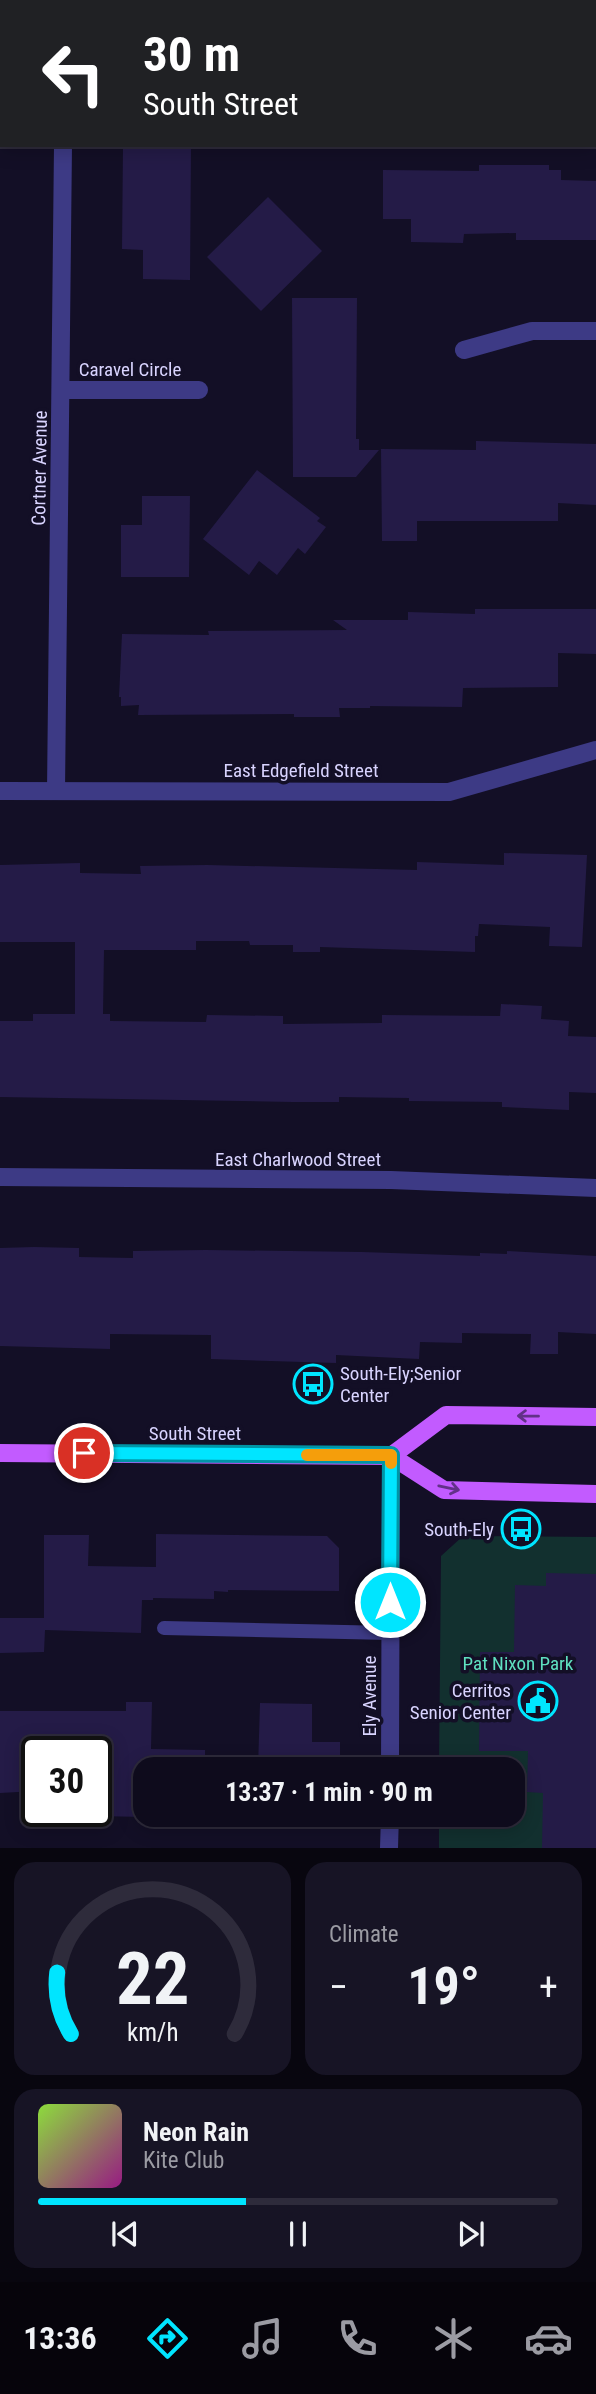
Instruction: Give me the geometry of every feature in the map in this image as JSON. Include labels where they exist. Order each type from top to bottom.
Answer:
[{"type":"main road","points":[[596,1417],[446,1415],[391,1455],[444,1490],[596,1494]]},
{"type":"main road","name":"South Street","points":[[0,1453],[391,1455]]},
{"type":"street","name":"Cortner Avenue","points":[[56,791],[63,147]]},
{"type":"street","points":[[464,350],[532,331],[596,331]]},
{"type":"street","name":"Caravel Circle","points":[[61,390],[199,390]]},
{"type":"street","name":"East Edgefield Street","points":[[0,791],[449,792],[596,750]]},
{"type":"street","name":"East Charlwood Street","points":[[0,1177],[391,1181],[596,1188]]},
{"type":"street","name":"Ely Avenue","points":[[390,1757],[391,1455]]},
{"type":"street","points":[[389,1848],[390,1827]]},
{"type":"lane","points":[[164,1628],[390,1633]]},
{"type":"green space","name":"Pat Nixon Park","points":[[463,1536],[596,1537],[596,1848],[439,1848],[439,1827],[525,1827],[525,1757],[439,1757],[441,1556]]},
{"type":"building","points":[[123,147],[191,147],[190,280],[143,279],[143,250],[122,249]]},
{"type":"building","points":[[479,165],[549,165],[549,170],[561,170],[561,180],[596,181],[596,240],[516,240],[516,233],[464,234],[463,243],[411,242],[411,219],[383,219],[383,170],[479,171]]},
{"type":"building","points":[[268,197],[322,251],[261,311],[207,257]]},
{"type":"building","points":[[292,298],[357,298],[356,439],[359,439],[359,450],[379,450],[356,477],[293,477]]},
{"type":"building","points":[[476,441],[596,444],[596,505],[558,503],[558,521],[417,521],[417,541],[382,541],[381,449],[476,450]]},
{"type":"building","points":[[257,470],[320,518],[317,521],[326,527],[305,554],[298,548],[277,575],[259,561],[249,575],[203,539]]},
{"type":"building","points":[[142,496],[190,496],[189,577],[121,577],[121,525],[142,525]]},
{"type":"building","points":[[475,609],[596,609],[596,654],[558,653],[558,687],[463,688],[462,707],[370,706],[339,708],[340,717],[294,717],[294,714],[138,715],[139,705],[121,706],[119,697],[122,634],[209,635],[208,631],[347,630],[333,620],[408,620],[408,612],[475,614]]},
{"type":"building","points":[[504,853],[587,855],[582,947],[549,946],[550,927],[479,924],[478,936],[475,936],[475,952],[320,947],[320,952],[293,952],[293,945],[250,945],[249,941],[196,941],[196,950],[104,950],[103,1014],[110,1014],[110,1021],[206,1022],[207,1015],[283,1016],[283,1024],[382,1023],[382,1015],[500,1016],[501,1004],[542,1006],[541,1019],[569,1021],[568,1036],[596,1037],[596,1093],[569,1092],[569,1110],[502,1107],[502,1102],[409,1101],[409,1098],[339,1097],[339,1102],[293,1102],[0,1097],[0,1021],[33,1021],[33,1014],[75,1014],[75,942],[0,942],[0,865],[80,863],[80,873],[141,874],[140,866],[417,870],[417,862],[504,865]]},
{"type":"building","points":[[0,1248],[79,1248],[79,1257],[133,1258],[133,1251],[206,1250],[480,1256],[480,1253],[507,1254],[507,1251],[596,1256],[596,1334],[558,1332],[558,1354],[530,1354],[531,1334],[462,1333],[462,1343],[420,1342],[419,1359],[336,1355],[336,1363],[211,1359],[211,1335],[110,1334],[110,1349],[0,1346]]},
{"type":"building","points":[[156,1534],[327,1536],[339,1548],[339,1591],[228,1590],[214,1591],[214,1599],[142,1600],[141,1633],[45,1630],[44,1652],[0,1653],[0,1618],[44,1618],[44,1535],[89,1535],[88,1566],[156,1567]]},
{"type":"building","name":"Cerritos Senior Center","points":[[546,1573],[596,1574],[596,1848],[542,1848],[543,1793],[527,1792],[528,1751],[479,1751],[480,1652],[514,1652],[515,1585],[546,1586]]},
{"type":"building","points":[[126,1702],[152,1702],[151,1749],[205,1750],[205,1757],[133,1757],[133,1817],[112,1816],[112,1736],[21,1736],[21,1792],[0,1793],[0,1711],[126,1711]]},
{"type":"building","points":[[260,1703],[312,1704],[312,1742],[340,1742],[340,1757],[258,1757]]},
{"type":"slow traffic","points":[[307,1455],[391,1455],[391,1463]]},
{"type":"place","name":"South-Ely;Senior Center","points":[[313,1384]]},
{"type":"place","name":"South-Ely","points":[[521,1529]]},
{"type":"place","name":"Cerritos Senior Center","points":[[538,1701]]},
{"type":"route","points":[[84,1453],[391,1455],[390,1602]]}]
